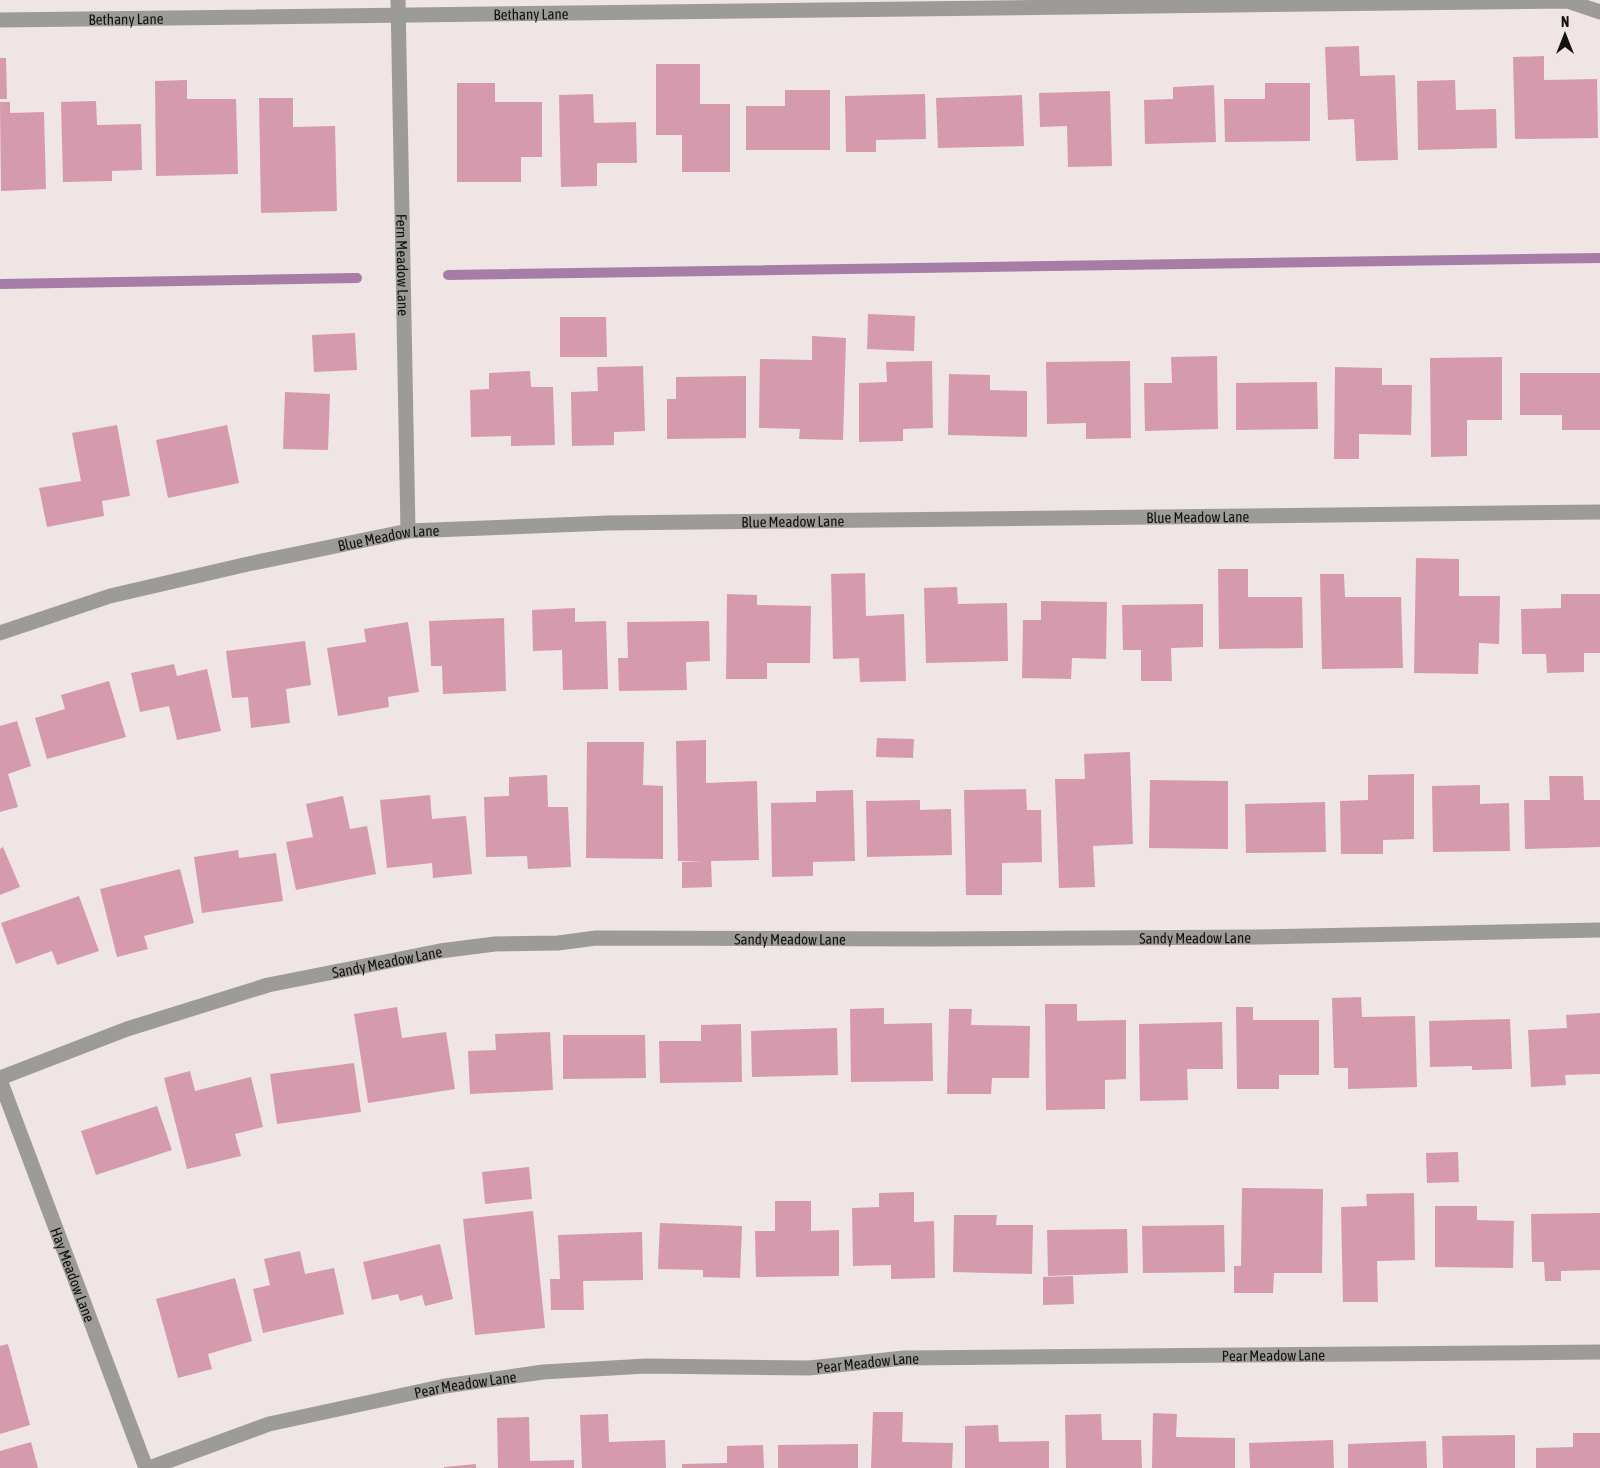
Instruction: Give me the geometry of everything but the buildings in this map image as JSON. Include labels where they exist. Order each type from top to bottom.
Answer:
[{"type":"street","name":"Bethany Lane","points":[[0,20],[398,8],[1567,2],[1600,12]]},
{"type":"street","name":"Fern Meadow Lane","points":[[398,8],[408,531]]},
{"type":"street","name":"Blue Meadow Lane","points":[[0,633],[110,596],[248,564],[408,531],[608,523],[1600,512]]},
{"type":"street","name":"Sandy Meadow Lane","points":[[0,1079],[127,1029],[268,985],[440,951],[495,944],[558,943],[596,938],[932,939],[1258,937],[1600,930]]},
{"type":"street","name":"Hay Meadow Lane","points":[[0,1079],[148,1468]]},
{"type":"street","name":"Pear Meadow Lane","points":[[148,1468],[269,1424],[445,1386],[543,1372],[646,1366],[809,1368],[904,1358],[1600,1352]]},
{"type":"waterway","points":[[448,275],[1600,258]]},
{"type":"waterway","points":[[0,284],[357,278]]}]
